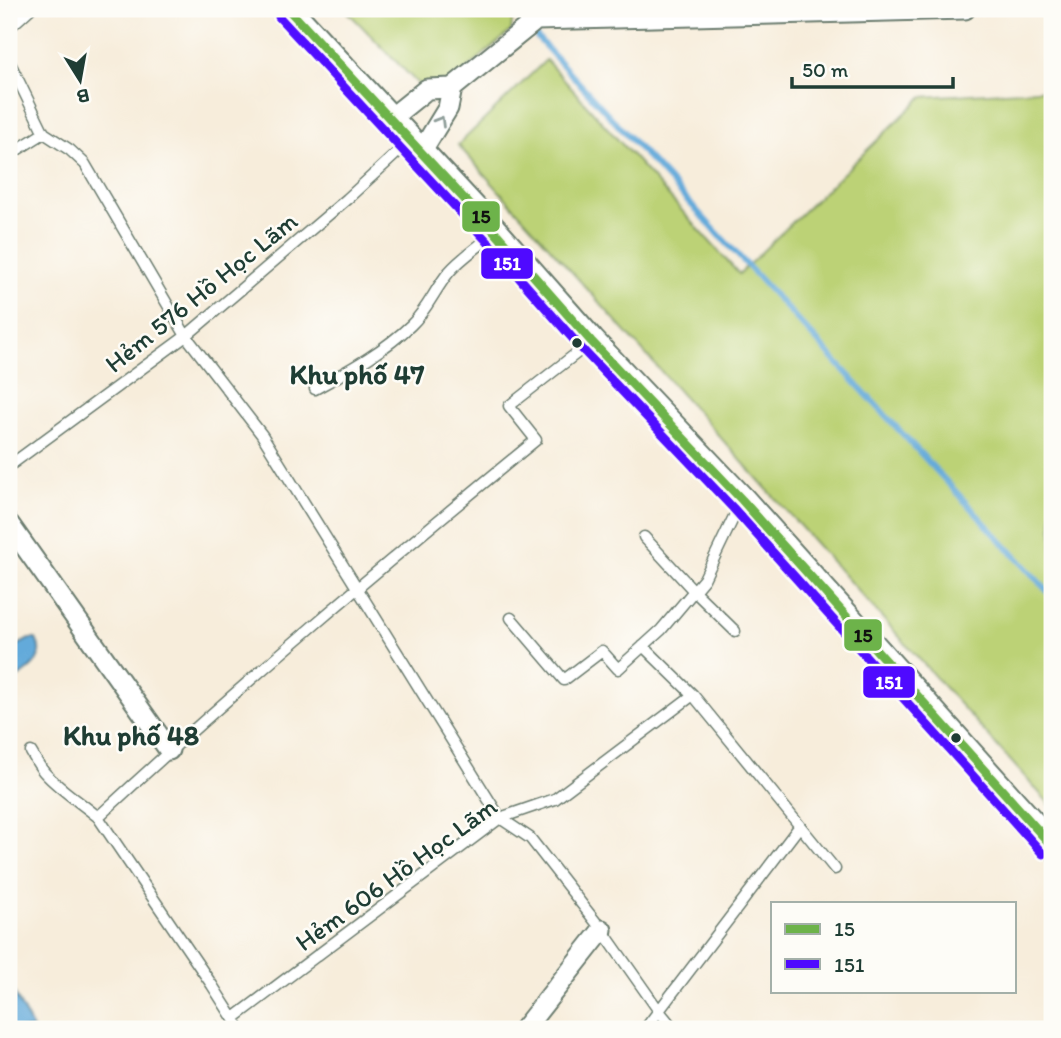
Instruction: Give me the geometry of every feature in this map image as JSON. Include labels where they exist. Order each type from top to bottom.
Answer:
[{"type":"main road","points":[[288,9],[416,146],[490,237],[742,500],[1052,846]]},
{"type":"street","points":[[416,146],[449,108],[452,88],[531,12],[965,9]]},
{"type":"street","points":[[391,118],[427,89],[452,88]]},
{"type":"street","points":[[9,524],[169,750]]},
{"type":"street","points":[[524,1029],[602,930]]},
{"type":"lane","points":[[9,28],[30,9]]},
{"type":"lane","points":[[9,61],[44,133],[70,150],[85,164],[186,336],[262,435],[500,818],[530,838],[602,930],[674,1029]]},
{"type":"lane","points":[[9,155],[44,133]]},
{"type":"lane","name":"Hẻm 576 Hồ Học Lãm","points":[[9,466],[186,336],[347,199],[416,146]]},
{"type":"lane","points":[[316,389],[371,358],[411,324],[432,300],[458,262],[490,237]]},
{"type":"lane","points":[[98,817],[169,750],[536,440],[509,406],[591,341]]},
{"type":"lane","points":[[511,618],[564,680],[602,651],[618,669],[661,630],[704,579],[742,500]]},
{"type":"lane","points":[[644,537],[735,631]]},
{"type":"lane","points":[[643,646],[693,695],[835,869]]},
{"type":"lane","name":"Hẻm 606 Hồ Học Lãm","points":[[234,1018],[500,818],[555,799],[693,695]]},
{"type":"lane","points":[[31,752],[43,771],[98,817],[240,1029]]},
{"type":"lane","points":[[645,1029],[799,827]]},
{"type":"green space","points":[[345,9],[514,9],[511,31],[448,85],[419,85]]},
{"type":"green space","points":[[546,60],[739,274],[922,97],[1052,89],[1052,807],[458,145]]},
{"type":"water","points":[[29,639],[36,639],[39,647],[37,660],[28,670],[9,682],[9,650]]},
{"type":"water","points":[[9,979],[13,991],[33,1029],[9,1029]]},
{"type":"waterway","points":[[511,9],[1052,596]]},
{"type":"transit line","name":"15","points":[[288,9],[495,232],[591,341],[742,500],[1052,846]]},
{"type":"transit line","name":"151","points":[[279,17],[486,240],[582,349],[733,508],[1043,854]]},
{"type":"district","name":"Khu phố 47","points":[[357,374]]},
{"type":"district","name":"Khu phố 48","points":[[131,735]]}]
